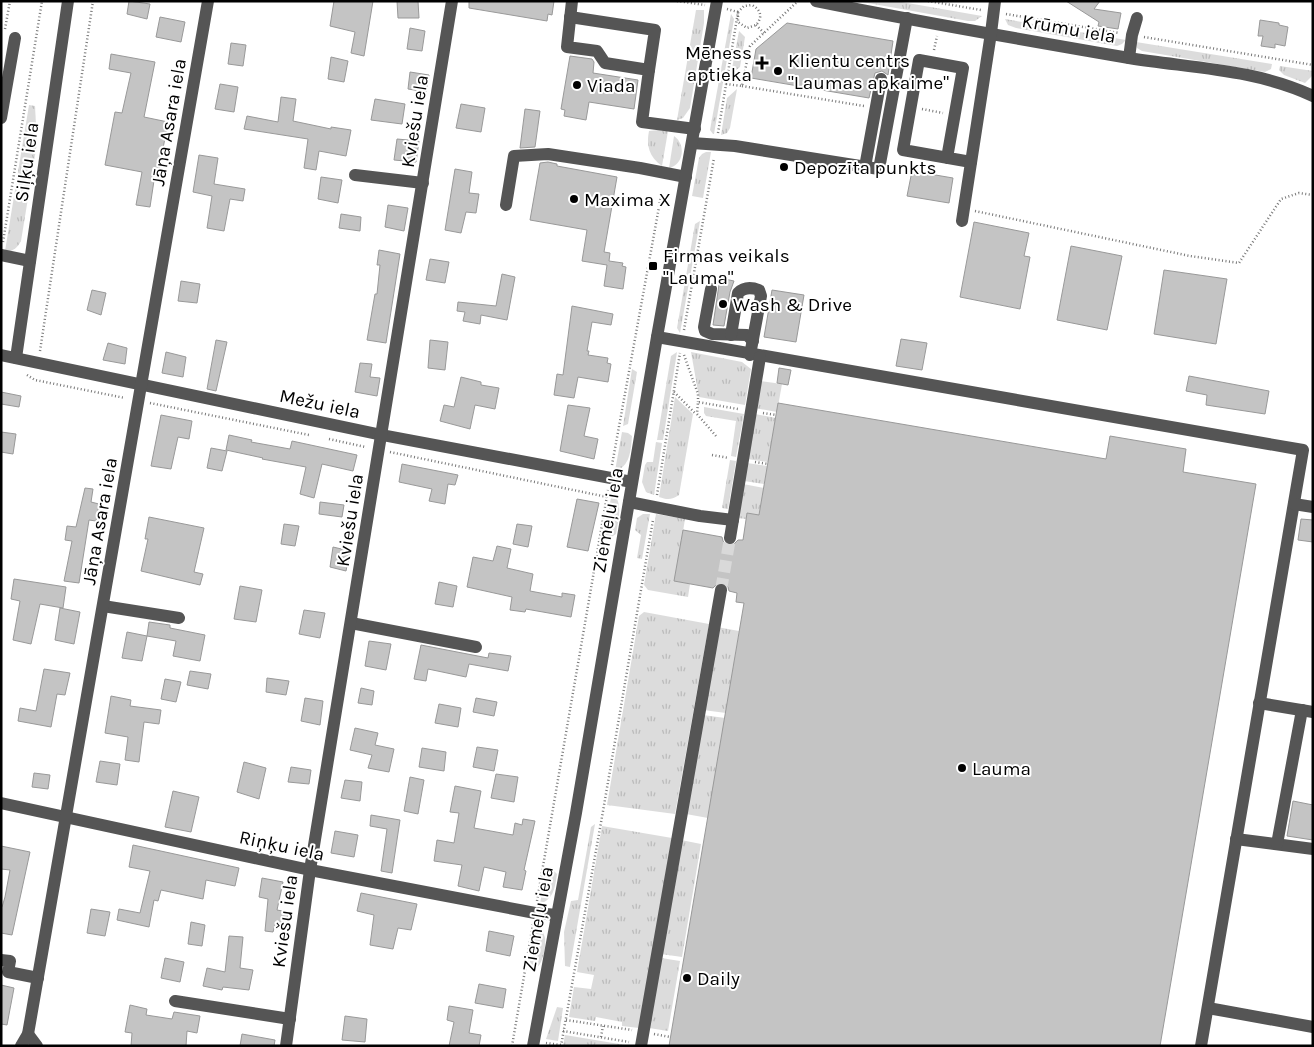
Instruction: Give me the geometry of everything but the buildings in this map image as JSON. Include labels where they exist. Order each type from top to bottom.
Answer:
[{"type":"street","name":"Siļķu iela","points":[[16,358],[68,1]]},
{"type":"street","name":"Jāņa Asara iela","points":[[21,1046],[28,1034],[208,1]]},
{"type":"street","name":"Kviešu iela","points":[[286,1046],[310,870],[452,1]]},
{"type":"street","points":[[572,1],[567,47],[597,51],[605,63],[649,70]]},
{"type":"street","name":"Ziemeļu iela","points":[[533,1046],[629,502],[656,337],[717,1]]},
{"type":"street","name":"Krūmu iela","points":[[816,1],[1130,58],[1272,80],[1284,83],[1313,96]]},
{"type":"street","points":[[963,215],[991,33],[994,1]]},
{"type":"street","points":[[570,17],[655,30],[642,122],[694,129]]},
{"type":"street","points":[[692,143],[717,144],[879,169],[906,18]]},
{"type":"street","points":[[1130,58],[1132,35],[1137,18]]},
{"type":"street","points":[[1,118],[9,37]]},
{"type":"street","points":[[947,158],[963,68],[919,60],[903,150],[947,158],[971,162]]},
{"type":"street","points":[[865,167],[881,80]]},
{"type":"street","points":[[506,204],[514,156],[548,154],[686,177]]},
{"type":"street","points":[[355,174],[423,183]]},
{"type":"street","points":[[1,254],[30,261]]},
{"type":"street","points":[[710,288],[704,327],[705,332],[746,336],[753,341]]},
{"type":"street","points":[[730,538],[751,411],[755,356],[753,341],[761,296],[759,290],[753,288],[742,289],[738,293],[731,335]]},
{"type":"street","points":[[656,337],[755,356],[1303,450],[1201,1046]]},
{"type":"street","name":"Mežu iela","points":[[1,355],[382,435],[632,482]]},
{"type":"street","points":[[629,502],[733,520]]},
{"type":"street","points":[[1294,504],[1313,507]]},
{"type":"street","points":[[642,1040],[721,590]]},
{"type":"street","points":[[103,606],[179,618]]},
{"type":"street","points":[[351,623],[476,647]]},
{"type":"street","points":[[1259,703],[1307,711],[1277,844]]},
{"type":"street","name":"Riņķu iela","points":[[1,803],[310,870],[535,913],[557,915]]},
{"type":"street","points":[[1236,839],[1313,849]]},
{"type":"street","points":[[1,960],[10,962],[8,972],[38,978]]},
{"type":"street","points":[[176,1001],[290,1019]]},
{"type":"street","points":[[1208,1008],[1313,1027]]},
{"type":"street","points":[[28,1034],[37,1046]]},
{"type":"path","points":[[9,37],[10,1]]},
{"type":"path","points":[[1,250],[42,1]]},
{"type":"path","points":[[38,362],[93,1]]},
{"type":"path","points":[[742,86],[750,46],[798,1]]},
{"type":"path","points":[[682,342],[738,12],[744,6],[752,3],[760,11],[760,21],[756,25],[747,28],[742,26],[738,22],[738,12]]},
{"type":"path","points":[[756,25],[764,33]]},
{"type":"path","points":[[932,62],[938,32]]},
{"type":"path","points":[[726,84],[868,107]]},
{"type":"path","points":[[911,107],[955,116]]},
{"type":"path","points":[[963,215],[1239,263],[1281,199],[1299,193],[1313,195]]},
{"type":"path","points":[[512,1046],[661,196]]},
{"type":"path","points":[[546,1043],[561,1046],[562,1031],[602,817],[681,347],[698,394],[697,414]]},
{"type":"path","points":[[23,372],[35,380],[315,436]]},
{"type":"path","points":[[674,392],[716,436]]},
{"type":"path","points":[[698,402],[776,415]]},
{"type":"path","points":[[324,438],[607,497]]},
{"type":"path","points":[[565,1020],[603,1026],[642,1040]]},
{"type":"path","points":[[601,1037],[603,1026]]},
{"type":"path","points":[[562,1031],[601,1037],[642,1040],[670,1037]]},
{"type":"green space","points":[[857,1],[896,1],[982,16],[975,21],[968,21]]},
{"type":"green space","points":[[696,10],[704,10],[704,23],[690,108],[683,118],[677,120]]},
{"type":"green space","points":[[731,14],[734,19],[713,134],[710,130]]},
{"type":"green space","points":[[1005,19],[1126,40],[1117,46],[1016,28],[1008,25]]},
{"type":"green space","points":[[739,31],[745,37],[740,67],[731,74]]},
{"type":"green space","points":[[1136,42],[1272,64],[1271,69],[1265,72],[1142,51],[1137,48]]},
{"type":"green space","points":[[1280,66],[1313,71],[1313,75],[1305,83],[1284,75],[1279,70]]},
{"type":"green space","points":[[737,89],[730,128],[727,133],[721,135],[727,98]]},
{"type":"green space","points":[[29,105],[35,106],[37,143],[21,241],[14,249],[5,251]]},
{"type":"green space","points":[[649,131],[668,131],[662,166],[651,155],[648,141]]},
{"type":"green space","points":[[674,136],[680,144],[682,154],[678,163],[669,168]]},
{"type":"green space","points":[[706,152],[711,152],[703,198],[692,196],[699,158]]},
{"type":"green space","points":[[700,221],[680,333],[677,328],[695,224]]},
{"type":"green space","points":[[677,352],[663,440],[657,440],[671,356]]},
{"type":"green space","points":[[691,352],[742,362],[751,369],[745,405],[699,397]]},
{"type":"green space","points":[[632,369],[637,372],[628,424],[623,426]]},
{"type":"green space","points":[[761,381],[782,384],[777,412],[755,408]]},
{"type":"green space","points":[[675,397],[693,414],[679,495],[672,499],[667,499],[659,497]]},
{"type":"green space","points":[[704,407],[744,414],[736,457],[731,456],[736,421],[706,416]]},
{"type":"green space","points":[[755,414],[776,418],[768,462],[747,459]]},
{"type":"green space","points":[[622,432],[632,436],[630,452],[624,466],[615,471]]},
{"type":"green space","points":[[656,442],[662,443],[654,495],[646,492],[642,482],[645,465],[647,462],[653,462]]},
{"type":"green space","points":[[730,460],[736,461],[728,509],[722,508]]},
{"type":"green space","points":[[747,463],[768,466],[764,484],[744,481]]},
{"type":"green space","points":[[743,484],[764,488],[759,515],[747,513],[746,519],[738,518]]},
{"type":"green space","points":[[612,492],[618,501],[619,512],[616,534],[610,538],[604,536]]},
{"type":"green space","points":[[643,514],[650,514],[642,559],[637,558],[641,535],[635,530],[637,518]]},
{"type":"green space","points":[[656,514],[685,519],[675,581],[690,584],[688,597],[648,590],[644,585]]},
{"type":"green space","points":[[644,612],[709,624],[675,814],[607,805],[639,616]]},
{"type":"green space","points":[[717,627],[739,631],[726,713],[703,710]]},
{"type":"green space","points":[[703,715],[725,718],[708,818],[686,814]]},
{"type":"green space","points":[[595,824],[570,967],[565,966],[564,932],[571,901],[578,900],[591,827]]},
{"type":"green space","points":[[602,826],[672,838],[639,1028],[622,1026],[622,1022],[596,1017],[595,1021],[569,1017],[574,987],[591,989],[594,975],[577,972]]},
{"type":"green space","points":[[681,840],[701,844],[682,957],[661,954]]},
{"type":"green space","points":[[546,868],[552,869],[557,874],[551,896],[540,904]]},
{"type":"green space","points":[[536,925],[543,932],[545,941],[542,959],[536,968],[529,967]]},
{"type":"green space","points":[[661,958],[680,961],[668,1031],[649,1028]]},
{"type":"green space","points":[[557,1007],[563,1008],[558,1041],[546,1039]]},
{"type":"green space","points":[[565,1035],[631,1046],[563,1046]]},
{"type":"tunnel","points":[[721,590],[730,538]]},
{"type":"place","name":"Mēness aptieka","points":[[762,63]]},
{"type":"place","name":"Klientu centrs \"Laumas apkaime\"","points":[[778,71]]},
{"type":"place","name":"Viada","points":[[577,85]]},
{"type":"place","name":"Depozīta punkts","points":[[784,167]]},
{"type":"place","name":"Maxima X","points":[[574,199]]},
{"type":"place","name":"Firmas veikals \"Lauma\"","points":[[653,266]]},
{"type":"place","name":"Wash & Drive","points":[[723,304]]},
{"type":"place","name":"Lauma","points":[[962,768]]},
{"type":"place","name":"Daily","points":[[687,978]]}]
